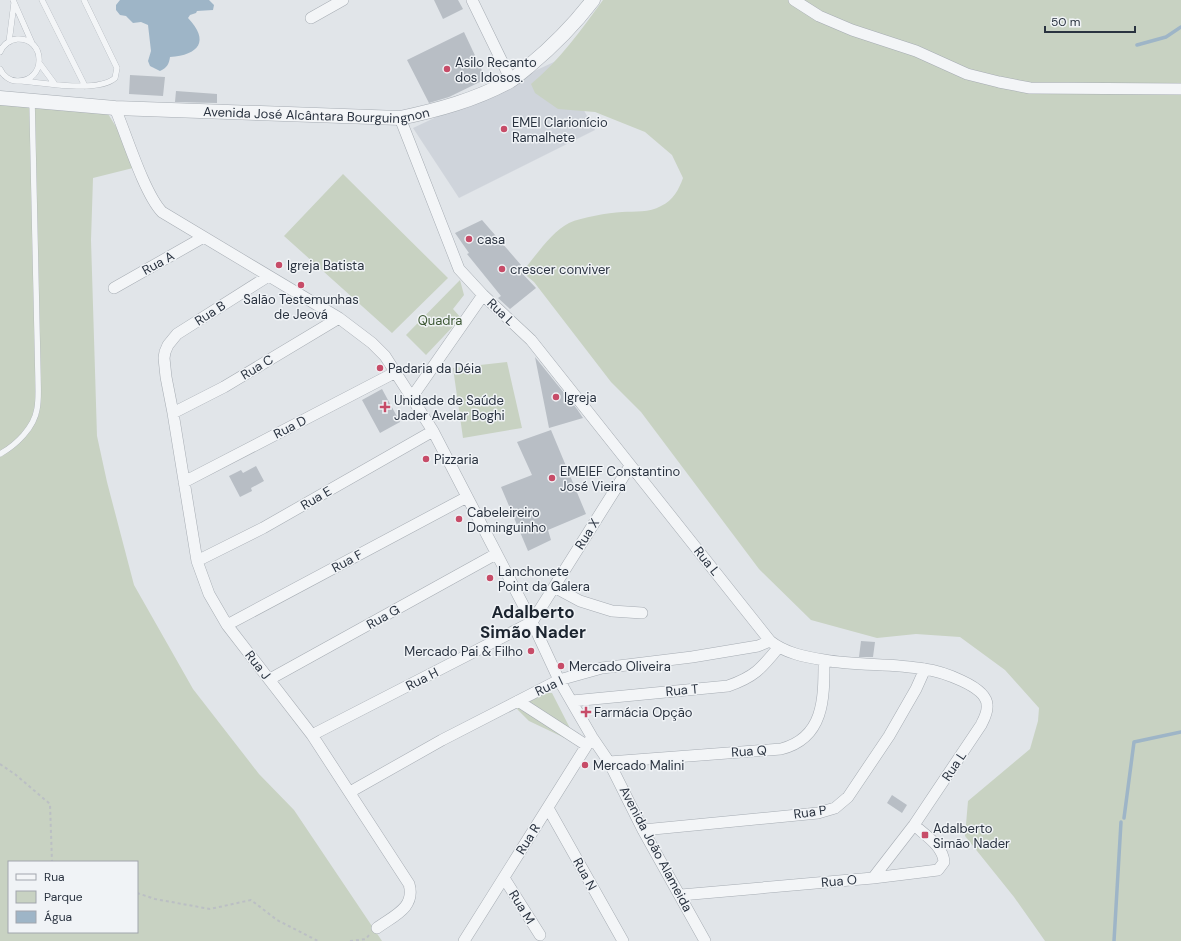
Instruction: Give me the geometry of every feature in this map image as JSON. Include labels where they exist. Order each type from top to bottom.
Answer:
[{"type":"street","points":[[311,18],[343,0]]},
{"type":"street","points":[[472,0],[511,80]]},
{"type":"street","name":"Avenida José Alcântara Bourguingnon","points":[[0,98],[115,108],[400,118],[432,112],[467,101],[511,80],[549,50],[578,19],[593,0]]},
{"type":"street","points":[[794,0],[819,16],[852,30],[916,51],[967,74],[999,82],[1030,88],[1181,89]]},
{"type":"street","name":"Avenida João Alameida","points":[[115,108],[137,164],[157,207],[164,214],[267,277],[339,318],[372,343],[396,372],[433,432],[467,497],[532,622],[559,680],[572,701],[589,741],[609,762],[643,830],[681,895],[705,941]]},
{"type":"street","name":"Rua L","points":[[400,118],[459,270],[530,340],[774,645],[794,654],[824,660],[925,669],[960,680],[970,685],[983,695],[988,704],[986,716],[981,725],[914,825],[873,878]]},
{"type":"street","name":"Rua A","points":[[114,288],[202,238]]},
{"type":"street","name":"Rua B","points":[[164,358],[168,345],[177,334],[267,277]]},
{"type":"street","points":[[412,397],[483,295]]},
{"type":"street","name":"Rua C","points":[[173,413],[224,387],[339,318]]},
{"type":"street","name":"Rua J","points":[[164,358],[198,561],[209,594],[227,624],[312,735],[409,884],[411,891],[408,906],[377,928]]},
{"type":"street","name":"Rua D","points":[[184,482],[396,372]]},
{"type":"street","name":"Rua E","points":[[198,561],[263,528],[433,432]]},
{"type":"street","name":"Rua X","points":[[532,622],[630,466]]},
{"type":"street","name":"Rua F","points":[[227,624],[467,497]]},
{"type":"street","name":"Rua G","points":[[270,679],[496,554]]},
{"type":"street","points":[[554,587],[580,600],[612,611],[642,614]]},
{"type":"street","name":"Rua H","points":[[312,735],[532,622]]},
{"type":"street","name":"Rua I","points":[[350,792],[442,740],[559,680],[602,668],[774,645]]},
{"type":"street","name":"Rua T","points":[[572,701],[728,686],[746,679],[757,672],[774,645]]},
{"type":"street","name":"Rua Q","points":[[609,762],[781,749],[792,746],[807,734],[818,718],[824,701],[824,660]]},
{"type":"street","name":"Rua P","points":[[643,830],[818,813],[835,808],[848,797],[863,777],[916,690],[925,669]]},
{"type":"street","points":[[518,701],[589,741]]},
{"type":"street","name":"Rua R","points":[[464,941],[589,741]]},
{"type":"street","name":"Rua N","points":[[548,808],[623,941]]},
{"type":"street","name":"Rua O","points":[[681,895],[873,878],[938,870],[942,866],[944,858],[938,846],[914,825]]},
{"type":"street","name":"Rua M","points":[[504,878],[540,935]]},
{"type":"lane","points":[[42,0],[85,86]]},
{"type":"lane","points":[[0,78],[85,86],[106,84],[115,78],[117,70],[84,0]]},
{"type":"lane","points":[[9,42],[14,2]]},
{"type":"lane","points":[[14,2],[32,44],[40,56],[40,64],[34,75],[22,81]]},
{"type":"lane","points":[[0,52],[9,42],[21,39],[32,44]]},
{"type":"lane","points":[[40,64],[54,83]]},
{"type":"lane","points":[[0,69],[8,78]]},
{"type":"lane","points":[[0,454],[14,446],[29,428],[37,410],[38,377],[32,101]]},
{"type":"path","points":[[0,764],[16,775],[50,804],[52,861]]},
{"type":"path","points":[[138,893],[155,899],[210,909],[251,900],[277,920],[318,941]]},
{"type":"path","points":[[350,941],[366,939],[377,928]]},
{"type":"shaded area","name":"EMEI Clarionício Ramalhete","points":[[556,61],[595,130],[459,198],[413,128]]},
{"type":"green space","points":[[603,0],[1181,0],[1181,941],[1045,941],[1014,897],[965,836],[968,801],[1030,749],[1038,721],[1039,708],[1005,670],[960,637],[916,634],[877,638],[811,620],[759,569],[641,412],[611,382],[534,282],[522,272],[544,245],[562,227],[581,219],[603,214],[647,211],[656,208],[665,204],[672,198],[683,178],[672,155],[645,132],[595,112],[558,109],[535,93],[531,84],[561,55]]},
{"type":"green space","points":[[0,105],[105,109],[133,154],[133,168],[93,178],[91,240],[97,436],[107,482],[134,585],[193,689],[259,774],[294,810],[382,941],[0,941]]},
{"type":"green space","points":[[343,174],[448,278],[392,333],[284,236]]},
{"type":"green space","name":"Quadra","points":[[460,280],[464,295],[453,309],[461,318],[426,355],[406,335]]},
{"type":"green space","points":[[507,362],[522,428],[463,438],[453,368]]},
{"type":"green space","points":[[545,693],[552,693],[574,736],[569,740],[529,721],[517,709],[520,704]]},
{"type":"water","points":[[120,0],[209,0],[214,5],[213,10],[197,11],[188,18],[195,26],[199,34],[200,40],[194,50],[180,56],[170,57],[167,66],[160,71],[150,66],[148,61],[151,51],[148,25],[141,22],[133,23],[126,16],[120,15],[116,10],[116,5]]},
{"type":"building","points":[[434,0],[458,0],[463,9],[443,19]]},
{"type":"building","name":"Asilo Recanto dos Idosos.","points":[[464,32],[486,79],[449,97],[429,103],[407,60]]},
{"type":"building","points":[[130,75],[165,77],[163,96],[129,94]]},
{"type":"building","points":[[176,91],[217,94],[217,103],[175,102]]},
{"type":"building","points":[[482,220],[521,265],[517,268],[536,288],[510,309],[498,298],[501,296],[467,254],[469,253],[455,233]]},
{"type":"building","name":"Igreja","points":[[535,357],[577,409],[583,418],[549,428]]},
{"type":"building","points":[[382,389],[400,422],[380,433],[362,400]]},
{"type":"building","points":[[551,430],[586,514],[548,530],[551,540],[528,551],[501,487],[532,475],[517,442]]},
{"type":"building","points":[[256,466],[264,481],[251,488],[252,491],[240,497],[229,476],[241,470],[243,473]]},
{"type":"building","points":[[861,641],[875,642],[873,657],[859,657]]},
{"type":"building","points":[[892,795],[907,805],[902,813],[887,803]]},
{"type":"waterway","points":[[1137,45],[1166,37],[1181,27]]},
{"type":"waterway","points":[[1124,818],[1134,742],[1181,732]]},
{"type":"waterway","points":[[1114,941],[1121,822]]},
{"type":"place","name":"Asilo Recanto dos Idosos.","points":[[447,69]]},
{"type":"place","name":"EMEI Clarionício Ramalhete","points":[[504,129]]},
{"type":"place","name":"casa","points":[[469,239]]},
{"type":"place","name":"Igreja Batista","points":[[279,265]]},
{"type":"place","name":"crescer conviver","points":[[502,269]]},
{"type":"place","name":"Salão Testemunhas de Jeová","points":[[301,285]]},
{"type":"place","name":"Padaria da Déia","points":[[380,368]]},
{"type":"place","name":"Igreja","points":[[556,397]]},
{"type":"place","name":"Unidade de Saúde Jader Avelar Boghi","points":[[385,407]]},
{"type":"place","name":"Pizzaria","points":[[426,459]]},
{"type":"place","name":"EMEIEF Constantino José Vieira","points":[[552,478]]},
{"type":"place","name":"Cabeleireiro Dominguinho","points":[[459,519]]},
{"type":"place","name":"Lanchonete Point da Galera","points":[[490,578]]},
{"type":"place","name":"Mercado Pai & Filho","points":[[531,651]]},
{"type":"place","name":"Mercado Oliveira","points":[[561,666]]},
{"type":"place","name":"Farmácia Opção","points":[[586,712]]},
{"type":"place","name":"Mercado Malini","points":[[585,765]]},
{"type":"place","name":"Adalberto Simão Nader","points":[[925,835]]},
{"type":"district","name":"Adalberto Simão Nader","points":[[533,622]]}]
